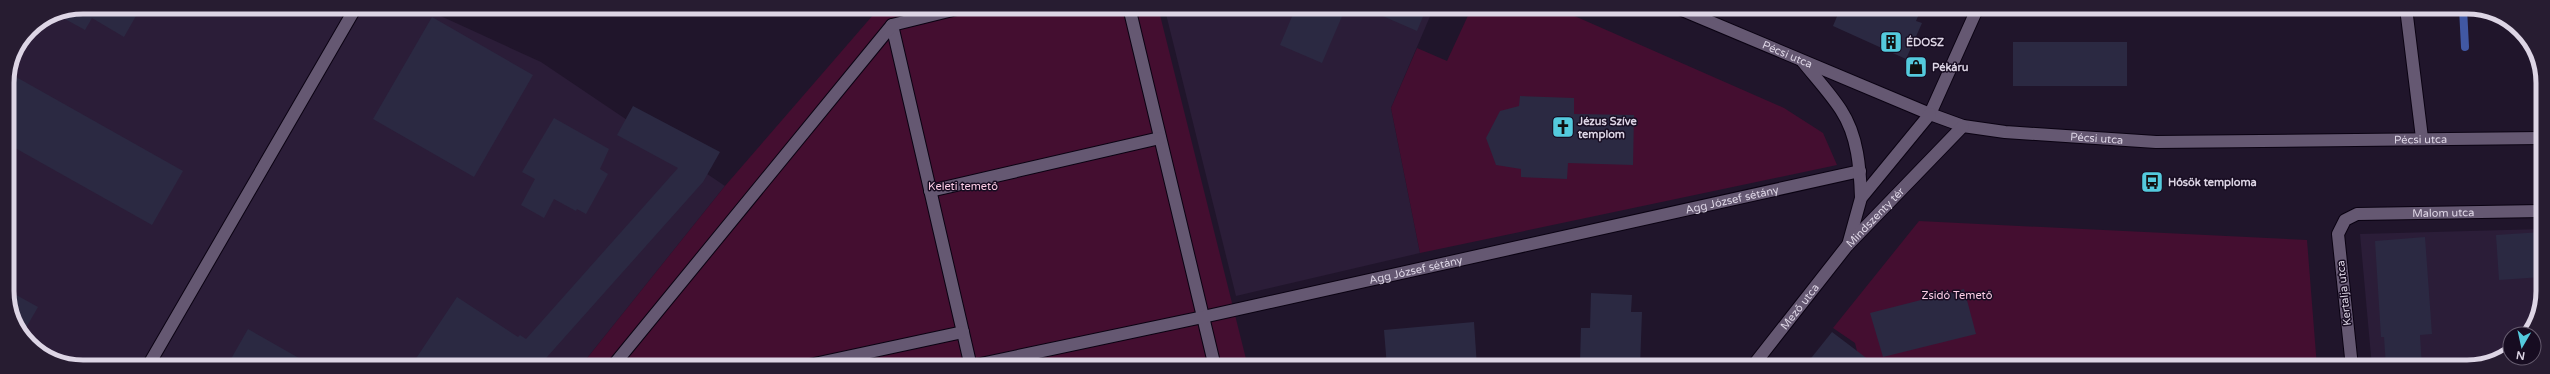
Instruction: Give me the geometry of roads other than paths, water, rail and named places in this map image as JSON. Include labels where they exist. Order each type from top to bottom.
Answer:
[{"type":"street","points":[[151,360],[352,14]]},
{"type":"street","points":[[617,360],[892,25],[937,14]]},
{"type":"street","points":[[1131,14],[1213,360]]},
{"type":"street","name":"Pécsi utca","points":[[1691,14],[1930,114],[1963,126],[2065,137],[2156,142],[2536,138]]},
{"type":"street","name":"Mindszenty tér","points":[[1847,246],[1861,198],[1930,114],[1975,14]]},
{"type":"street","points":[[2407,14],[2422,138]]},
{"type":"street","points":[[892,25],[970,360]]},
{"type":"street","points":[[1802,61],[1841,110],[1854,139],[1860,171],[1861,198]]},
{"type":"street","name":"Mindszenty tér","points":[[1847,246],[1963,126]]},
{"type":"street","points":[[930,191],[1160,138]]},
{"type":"street","name":"Agg József sétány","points":[[999,360],[1203,317],[1860,171]]},
{"type":"street","name":"Malom utca","points":[[2345,220],[2357,214],[2536,211]]},
{"type":"street","name":"Kertalja utca","points":[[2345,220],[2338,234],[2351,360]]},
{"type":"street","name":"Mező utca","points":[[1757,360],[1847,246]]},
{"type":"street","points":[[833,360],[963,332]]},
{"type":"waterway","points":[[2463,14],[2465,47]]},
{"type":"place","name":"ÉDOSZ","points":[[1891,42]]},
{"type":"place","name":"Pékáru","points":[[1916,67]]},
{"type":"place","name":"Jézus Szíve templom","points":[[1563,127]]},
{"type":"place","name":"Hősök temploma","points":[[2152,182]]},
{"type":"park label","name":"Keleti temető","points":[[963,186]]},
{"type":"park label","name":"Zsidó Temető","points":[[1957,295]]}]
